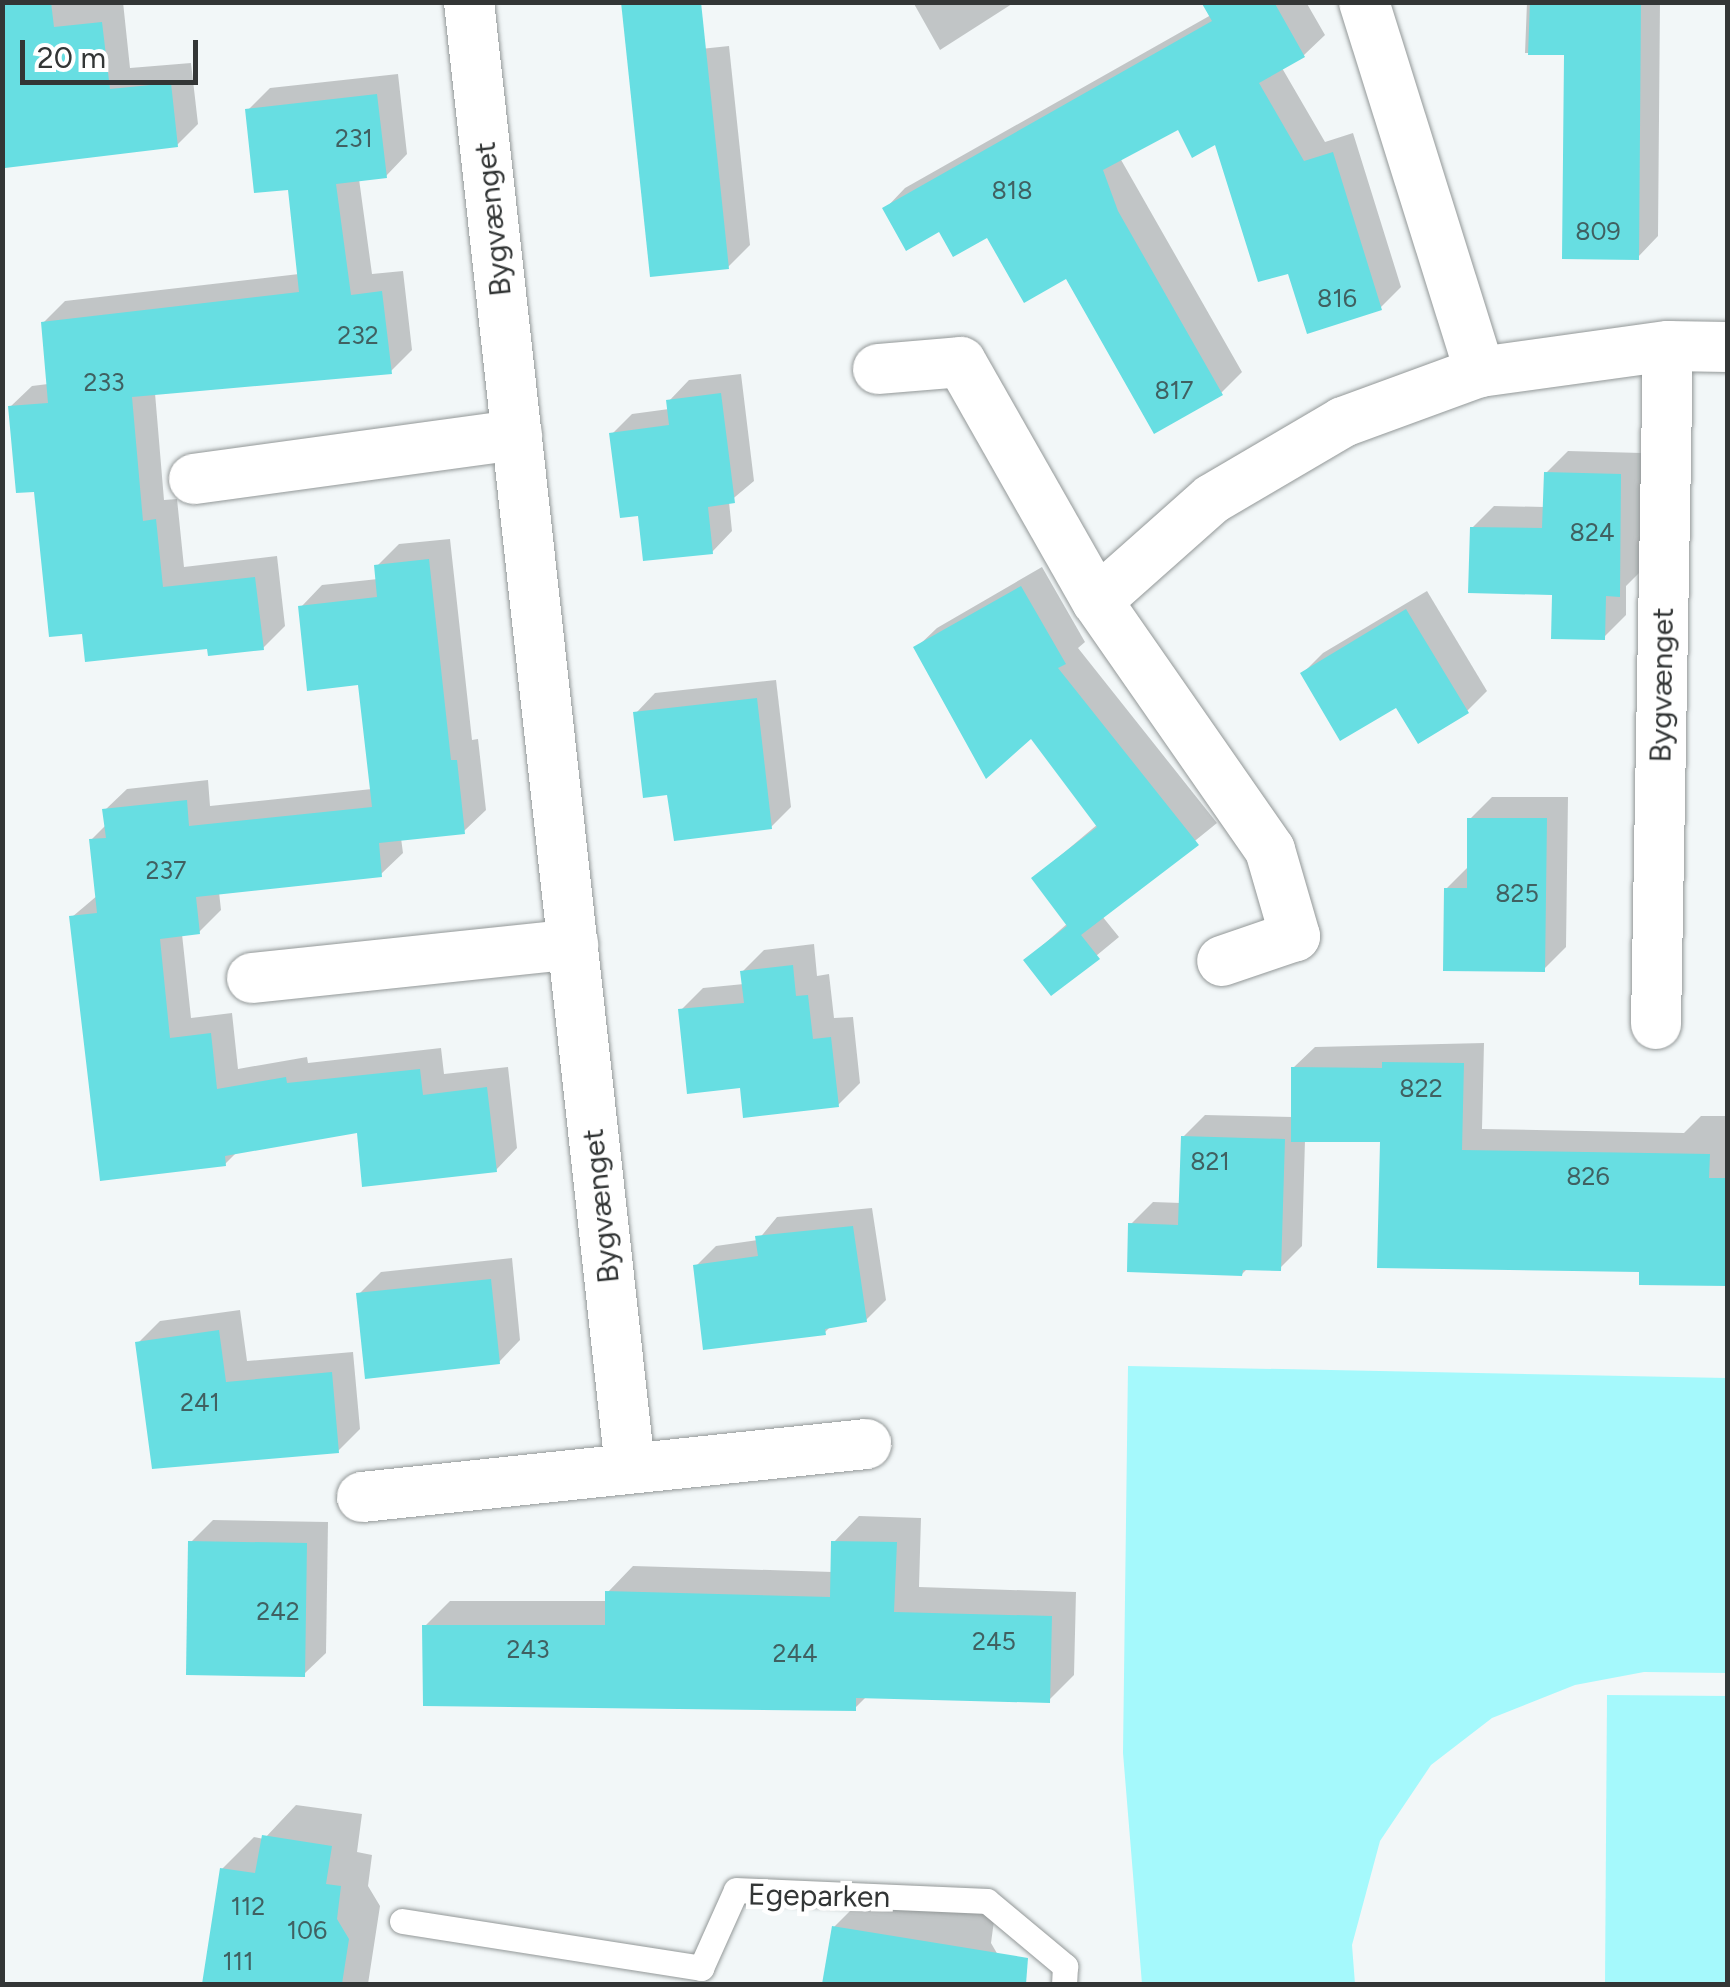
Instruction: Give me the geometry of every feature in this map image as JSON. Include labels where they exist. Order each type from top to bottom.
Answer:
[{"type":"street","name":"Bygvænget","points":[[469,2],[630,1468]]},
{"type":"street","points":[[1364,2],[1480,372]]},
{"type":"street","name":"Bygvænget","points":[[1656,1024],[1668,346]]},
{"type":"street","points":[[1096,601],[1212,499],[1343,422],[1480,372],[1668,346],[1728,346]]},
{"type":"street","points":[[878,369],[961,362],[1096,601],[1270,850],[1295,936],[1222,961]]},
{"type":"street","points":[[194,479],[517,435]]},
{"type":"street","points":[[252,978],[572,944]]},
{"type":"street","points":[[362,1497],[866,1444]]},
{"type":"lane","name":"Egeparken","points":[[402,1921],[701,1968],[736,1890],[987,1901],[1065,1966],[1064,1984]]},
{"type":"shaded area","points":[[1128,1366],[1727,1378],[1727,1673],[1644,1672],[1575,1685],[1492,1718],[1431,1765],[1380,1841],[1352,1945],[1355,1984],[1142,1984],[1123,1753]]},
{"type":"shaded area","points":[[1607,1695],[1727,1696],[1727,1984],[1605,1984]]},
{"type":"building","points":[[2,2],[51,2],[54,27],[102,22],[110,89],[171,83],[178,147],[5,168]]},
{"type":"building","points":[[621,2],[701,2],[729,269],[650,277]]},
{"type":"building","points":[[1201,2],[1274,2],[1305,57],[1259,83],[1304,161],[1333,152],[1382,310],[1307,334],[1288,274],[1258,282],[1215,145],[1192,158],[1178,130],[1103,170],[1118,211],[1223,395],[1154,434],[1066,279],[1024,303],[987,238],[953,257],[939,232],[906,251],[882,208],[1212,21]]},
{"type":"building","points":[[1530,2],[1641,2],[1639,260],[1562,259],[1564,55],[1528,55]]},
{"type":"building","points":[[377,94],[387,178],[336,184],[351,295],[382,291],[392,374],[132,397],[143,521],[156,519],[163,587],[255,577],[264,650],[208,656],[207,649],[85,662],[82,634],[49,637],[34,492],[16,493],[8,406],[48,403],[41,322],[299,292],[288,190],[254,193],[245,109]]},
{"type":"building","points":[[721,393],[735,503],[708,507],[713,554],[643,561],[638,516],[620,518],[609,433],[669,425],[666,400]]},
{"type":"building","points":[[1544,472],[1621,474],[1620,597],[1606,596],[1605,640],[1551,639],[1552,595],[1468,593],[1470,527],[1542,528]]},
{"type":"building","points":[[429,559],[451,760],[457,760],[465,834],[379,843],[382,877],[196,897],[200,934],[160,939],[170,1038],[211,1033],[217,1089],[286,1077],[287,1083],[420,1069],[423,1095],[487,1087],[497,1172],[362,1187],[357,1133],[225,1156],[226,1166],[100,1181],[69,916],[97,913],[89,839],[106,838],[102,809],[187,800],[189,826],[372,807],[358,685],[307,691],[298,606],[377,597],[374,565]]},
{"type":"building","points":[[1021,586],[1066,664],[1058,668],[1199,845],[1081,935],[1100,959],[1051,996],[1023,960],[1067,926],[1031,878],[1097,827],[1031,739],[986,779],[913,647]]},
{"type":"building","points":[[1406,609],[1469,713],[1418,744],[1396,708],[1340,741],[1300,673]]},
{"type":"building","points":[[757,698],[772,829],[674,841],[667,795],[643,798],[633,712]]},
{"type":"building","points":[[1467,818],[1547,818],[1545,972],[1443,971],[1444,888],[1467,888]]},
{"type":"building","points":[[793,965],[796,996],[808,995],[813,1039],[831,1037],[839,1107],[743,1118],[740,1088],[687,1094],[678,1009],[744,1003],[740,971]]},
{"type":"building","points":[[1382,1062],[1464,1063],[1462,1150],[1710,1154],[1709,1178],[1728,1178],[1728,1286],[1639,1285],[1639,1272],[1377,1268],[1380,1142],[1291,1142],[1291,1067],[1382,1068]]},
{"type":"building","points":[[1181,1136],[1285,1139],[1281,1271],[1243,1270],[1242,1276],[1127,1272],[1128,1223],[1178,1225]]},
{"type":"building","points":[[853,1226],[867,1322],[825,1329],[826,1335],[703,1350],[693,1265],[758,1256],[755,1236]]},
{"type":"building","points":[[491,1279],[500,1364],[365,1379],[356,1293]]},
{"type":"building","points":[[219,1330],[226,1382],[332,1372],[339,1453],[152,1469],[135,1342]]},
{"type":"building","points":[[188,1541],[307,1543],[305,1677],[186,1675]]},
{"type":"building","points":[[831,1541],[897,1542],[894,1612],[1052,1616],[1050,1703],[856,1698],[856,1711],[423,1706],[422,1625],[605,1625],[605,1591],[830,1597]]},
{"type":"building","points":[[262,1835],[332,1846],[326,1884],[341,1886],[337,1919],[349,1939],[342,1984],[202,1984],[220,1868],[255,1873]]},
{"type":"building","points":[[832,1926],[1028,1958],[1026,1984],[822,1984]]}]
